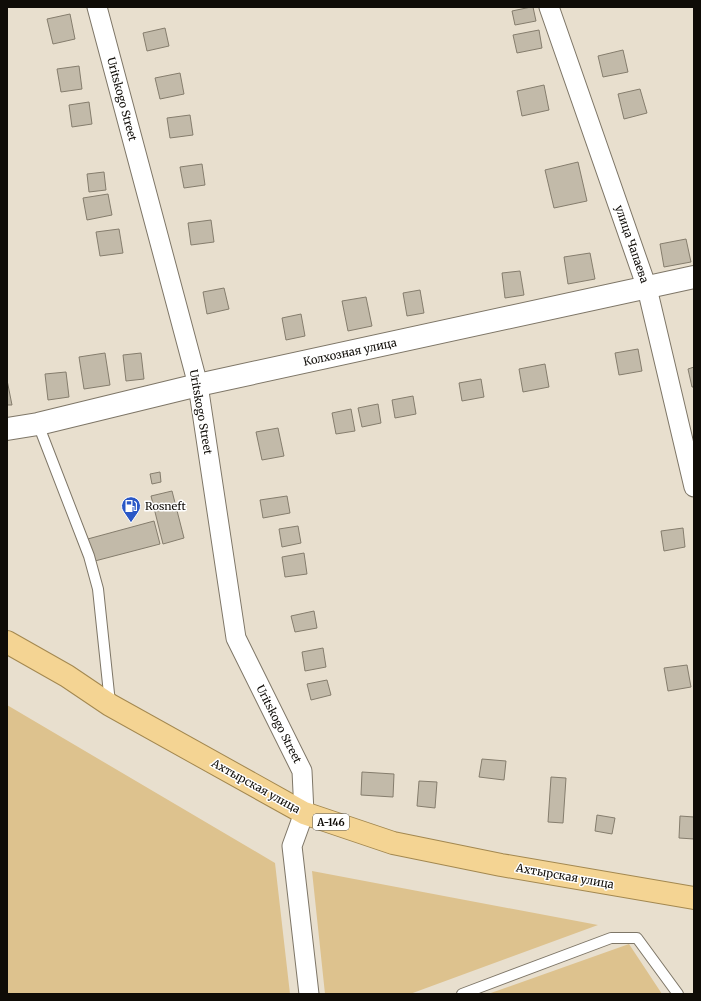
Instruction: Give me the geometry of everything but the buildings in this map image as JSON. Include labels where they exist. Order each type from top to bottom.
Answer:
[{"type":"highway","name":"Ахтырская улица","points":[[7,642],[67,676],[110,705],[304,813],[393,843],[501,865],[694,898]]},
{"type":"street","name":"Uritskogo Street","points":[[97,7],[198,385],[236,638],[302,771],[304,813]]},
{"type":"street","name":"улица Чапаева","points":[[550,7],[647,288],[694,487]]},
{"type":"street","name":"Колхозная улица","points":[[7,429],[38,424],[198,385],[694,277]]},
{"type":"street","points":[[304,813],[292,846],[308,994]]},
{"type":"lane","points":[[38,424],[89,556],[98,589],[110,705]]},
{"type":"lane","points":[[462,994],[611,938],[637,938],[678,994]]},
{"type":"shaded area","points":[[7,705],[275,863],[290,994],[7,994]]},
{"type":"shaded area","points":[[312,871],[598,925],[410,994],[325,994]]},
{"type":"shaded area","points":[[629,944],[662,994],[488,994]]},
{"type":"place","name":"Rosneft","points":[[131,523]]}]
